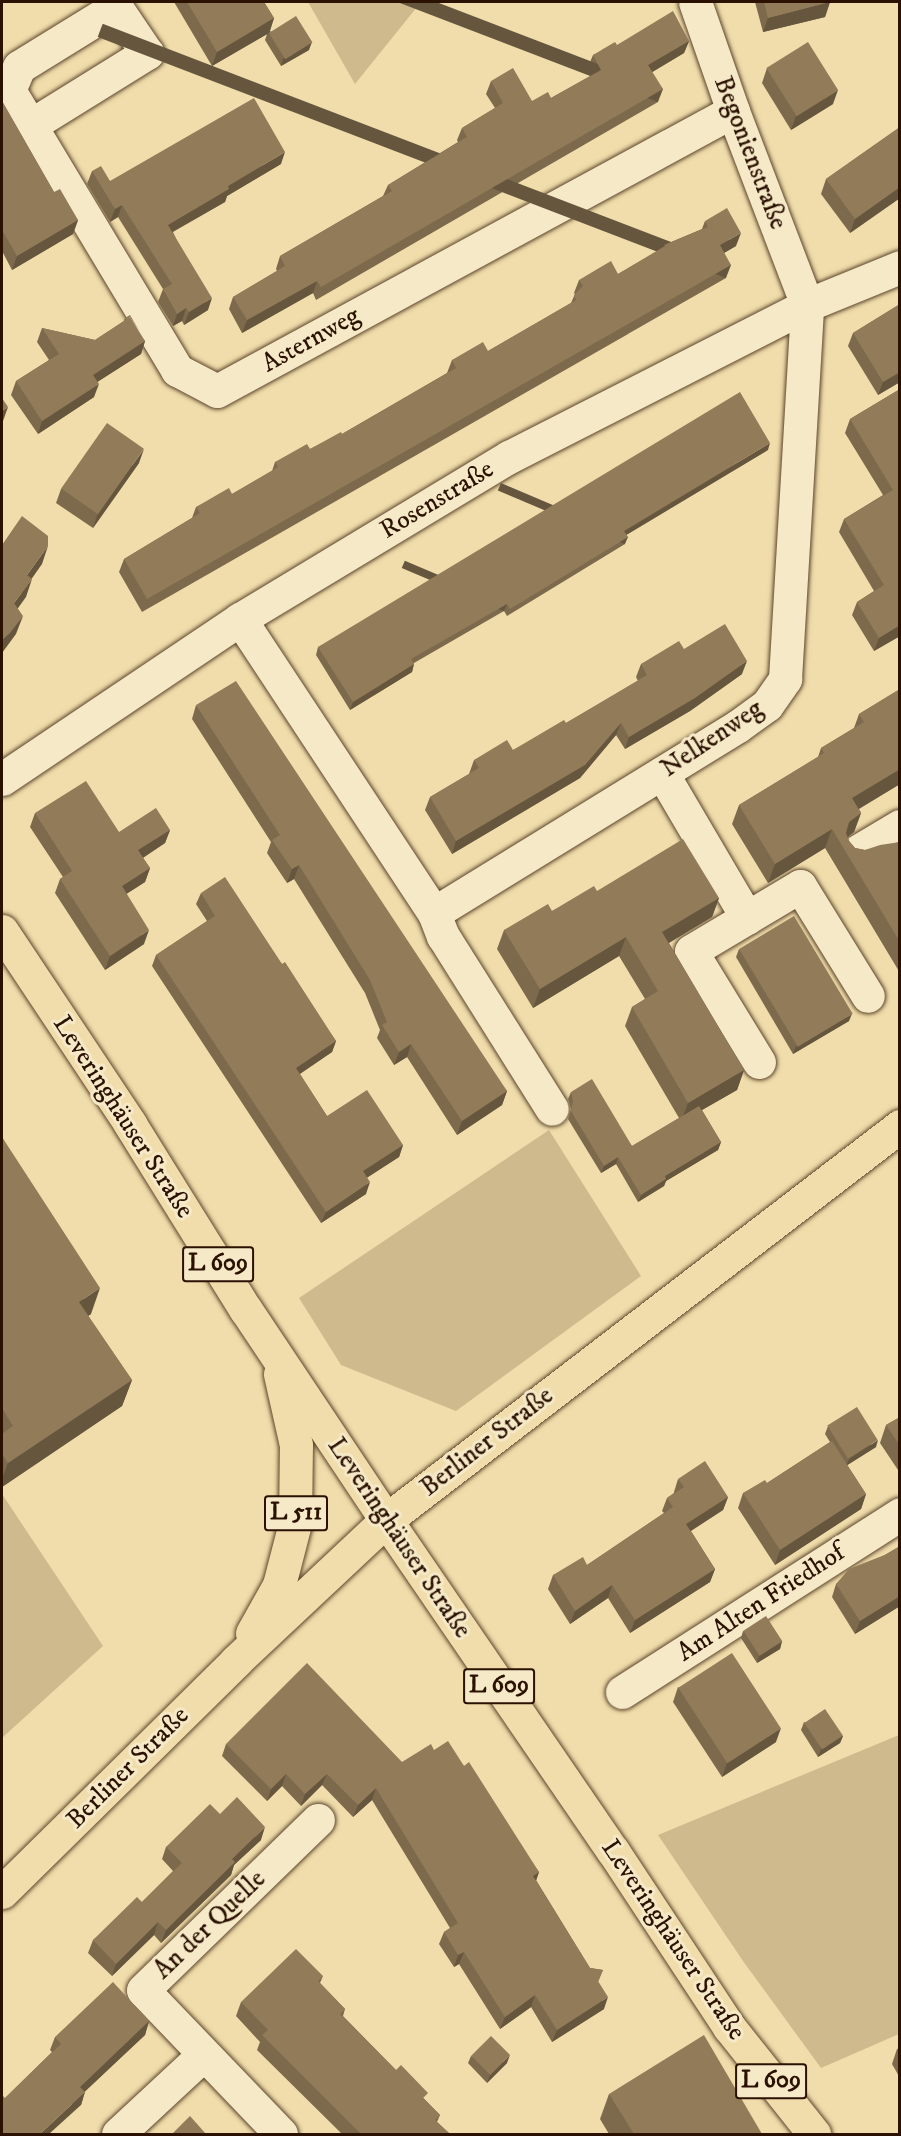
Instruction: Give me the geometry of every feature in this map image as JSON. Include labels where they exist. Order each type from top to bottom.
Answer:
[{"type":"main road","name":"Leveringhäuser Straße","points":[[2,931],[162,1173],[276,1355],[386,1520],[613,1851],[729,2028],[814,2134]]},
{"type":"main road","name":"Berliner Straße","points":[[2,1892],[236,1661],[386,1520],[900,1126]]},
{"type":"main road","name":"L 511","points":[[236,1661],[279,1585],[295,1523],[296,1445],[276,1355]]},
{"type":"street","name":"Begonienstraße","points":[[695,2],[732,111],[807,304]]},
{"type":"street","name":"Asternweg","points":[[31,125],[147,53],[116,7],[19,67],[9,90],[177,370],[217,391],[732,111]]},
{"type":"street","name":"Rosenstraße","points":[[2,779],[240,619],[509,457],[807,304],[900,267]]},
{"type":"street","name":"Nelkenweg","points":[[434,913],[662,773],[767,705],[785,679],[807,304]]},
{"type":"street","points":[[240,619],[434,913],[442,936],[552,1109]]},
{"type":"street","points":[[662,773],[747,918]]},
{"type":"street","points":[[858,851],[900,826]]},
{"type":"street","points":[[759,1062],[691,951],[800,886],[868,996]]},
{"type":"street","name":"Am Alten Friedhof","points":[[622,1692],[900,1514]]},
{"type":"street","name":"An der Quelle","points":[[281,2134],[142,1990],[318,1820]]},
{"type":"street","points":[[118,2134],[203,2055]]},
{"type":"shaded area","points":[[308,2],[421,2],[355,84]]},
{"type":"shaded area","points":[[549,1130],[641,1276],[456,1411],[341,1365],[299,1298]]},
{"type":"shaded area","points":[[2,1494],[103,1646],[2,1738]]},
{"type":"shaded area","points":[[899,1735],[899,2034],[821,2068],[743,1961],[658,1835]]},
{"type":"building","points":[[187,2],[264,2],[274,18],[217,52]]},
{"type":"building","points":[[764,2],[830,2],[768,18]]},
{"type":"building","points":[[673,11],[689,41],[648,65],[663,89],[321,287],[317,281],[247,320],[233,297],[285,266],[280,256],[392,191],[388,185],[467,137],[462,128],[503,103],[491,81],[513,68],[532,101],[548,92],[551,98],[601,70],[593,55],[615,42],[617,45]]},
{"type":"building","points":[[296,16],[312,42],[285,59],[269,33]]},
{"type":"building","points":[[808,42],[838,90],[797,116],[766,68]]},
{"type":"building","points":[[254,98],[285,152],[168,225],[212,298],[189,312],[186,308],[177,314],[163,289],[172,284],[122,205],[115,209],[92,171],[101,166],[110,181]]},
{"type":"building","points":[[2,101],[54,192],[60,189],[78,220],[17,256],[2,230]]},
{"type":"building","points":[[900,127],[900,187],[855,219],[826,179]]},
{"type":"building","points":[[727,208],[741,233],[720,245],[731,265],[147,599],[124,559],[200,513],[196,507],[229,488],[232,494],[278,467],[275,462],[307,444],[310,449],[341,432],[342,434],[456,368],[452,360],[483,342],[488,351],[576,300],[574,295],[583,286],[579,280],[611,261],[618,274],[664,245],[708,227],[705,221]]},
{"type":"building","points":[[900,304],[900,372],[883,382],[853,333]]},
{"type":"building","points":[[130,317],[145,341],[93,375],[99,384],[42,421],[16,381],[59,354],[42,328],[95,340]]},
{"type":"building","points":[[900,389],[900,625],[879,638],[857,602],[884,585],[844,519],[893,490],[850,419]]},
{"type":"building","points":[[740,392],[770,443],[624,531],[628,537],[510,609],[507,604],[411,659],[414,664],[353,702],[318,647]]},
{"type":"building","points":[[2,398],[8,407],[2,411]]},
{"type":"building","points":[[107,423],[144,449],[98,514],[61,489]]},
{"type":"building","points":[[22,516],[48,536],[48,546],[27,575],[32,579],[14,603],[23,616],[2,640],[2,545]]},
{"type":"building","points":[[725,624],[747,661],[695,698],[629,737],[621,723],[585,765],[456,841],[430,797],[479,768],[474,760],[507,740],[513,750],[564,720],[566,723],[647,675],[641,664],[679,641],[684,649]]},
{"type":"building","points":[[236,681],[507,1091],[462,1121],[411,1044],[399,1052],[382,1025],[387,1022],[370,980],[299,865],[292,869],[272,840],[280,835],[196,705]]},
{"type":"building","points":[[900,689],[900,769],[852,798],[861,813],[849,822],[846,833],[855,848],[865,850],[900,842],[900,942],[832,829],[775,864],[739,805],[824,753],[821,748],[864,722],[859,714]]},
{"type":"building","points":[[86,781],[119,832],[156,808],[170,830],[138,850],[150,868],[122,886],[149,930],[110,956],[60,879],[72,871],[35,813]]},
{"type":"building","points":[[683,839],[719,898],[662,932],[744,1070],[688,1103],[632,1007],[658,991],[626,937],[540,989],[504,930],[548,904],[552,911],[594,886],[597,891]]},
{"type":"building","points":[[225,877],[282,964],[285,962],[336,1041],[296,1068],[327,1116],[367,1090],[403,1145],[363,1171],[370,1182],[326,1212],[156,955],[215,916],[201,893]]},
{"type":"building","points":[[794,916],[853,1014],[798,1047],[739,949]]},
{"type":"building","points":[[592,1079],[632,1146],[699,1106],[721,1142],[665,1176],[666,1179],[641,1195],[618,1157],[604,1166],[571,1111],[573,1101],[571,1092]]},
{"type":"building","points":[[2,1137],[100,1288],[79,1302],[132,1380],[8,1463],[2,1454],[2,1434],[13,1426],[2,1408]]},
{"type":"building","points":[[857,1407],[878,1440],[848,1459],[827,1426]]},
{"type":"building","points":[[900,1417],[900,1446],[886,1425]]},
{"type":"building","points":[[832,1441],[866,1494],[780,1550],[743,1493],[765,1480],[767,1483]]},
{"type":"building","points":[[705,1461],[728,1497],[686,1524],[715,1569],[635,1620],[612,1585],[575,1611],[553,1575],[583,1557],[587,1565],[673,1507],[667,1498],[684,1487],[678,1479]]},
{"type":"building","points":[[900,1546],[900,1596],[860,1621],[836,1584],[849,1569],[887,1554]]},
{"type":"building","points":[[766,1616],[782,1641],[760,1656],[743,1631]]},
{"type":"building","points":[[732,1653],[781,1728],[727,1763],[678,1688]]},
{"type":"building","points":[[307,1663],[402,1762],[431,1744],[434,1750],[448,1741],[464,1766],[469,1762],[539,1872],[533,1876],[590,1968],[603,1970],[598,1981],[608,1997],[557,2030],[535,1995],[505,2017],[464,1952],[458,1955],[444,1932],[458,1923],[376,1788],[358,1805],[327,1774],[305,1794],[286,1774],[271,1789],[226,1744]]},
{"type":"building","points":[[825,1709],[843,1736],[822,1750],[804,1723]]},
{"type":"building","points":[[237,1797],[265,1827],[232,1859],[235,1862],[166,1930],[158,1922],[116,1964],[93,1940],[137,1897],[142,1902],[182,1863],[166,1847],[210,1804],[220,1814]]},
{"type":"building","points":[[296,1949],[323,1976],[318,1981],[345,2009],[340,2014],[396,2070],[401,2065],[428,2093],[423,2098],[440,2115],[435,2120],[450,2134],[361,2134],[262,2035],[268,2030],[241,2002]]},
{"type":"building","points":[[113,1982],[149,2021],[80,2087],[85,2092],[40,2134],[2,2134],[2,2095],[5,2098],[61,2044],[55,2037]]},
{"type":"building","points":[[704,2035],[762,2134],[634,2134],[609,2094]]},
{"type":"building","points":[[491,2036],[510,2055],[490,2075],[471,2056]]},
{"type":"building","points":[[190,2116],[206,2134],[172,2134]]}]
